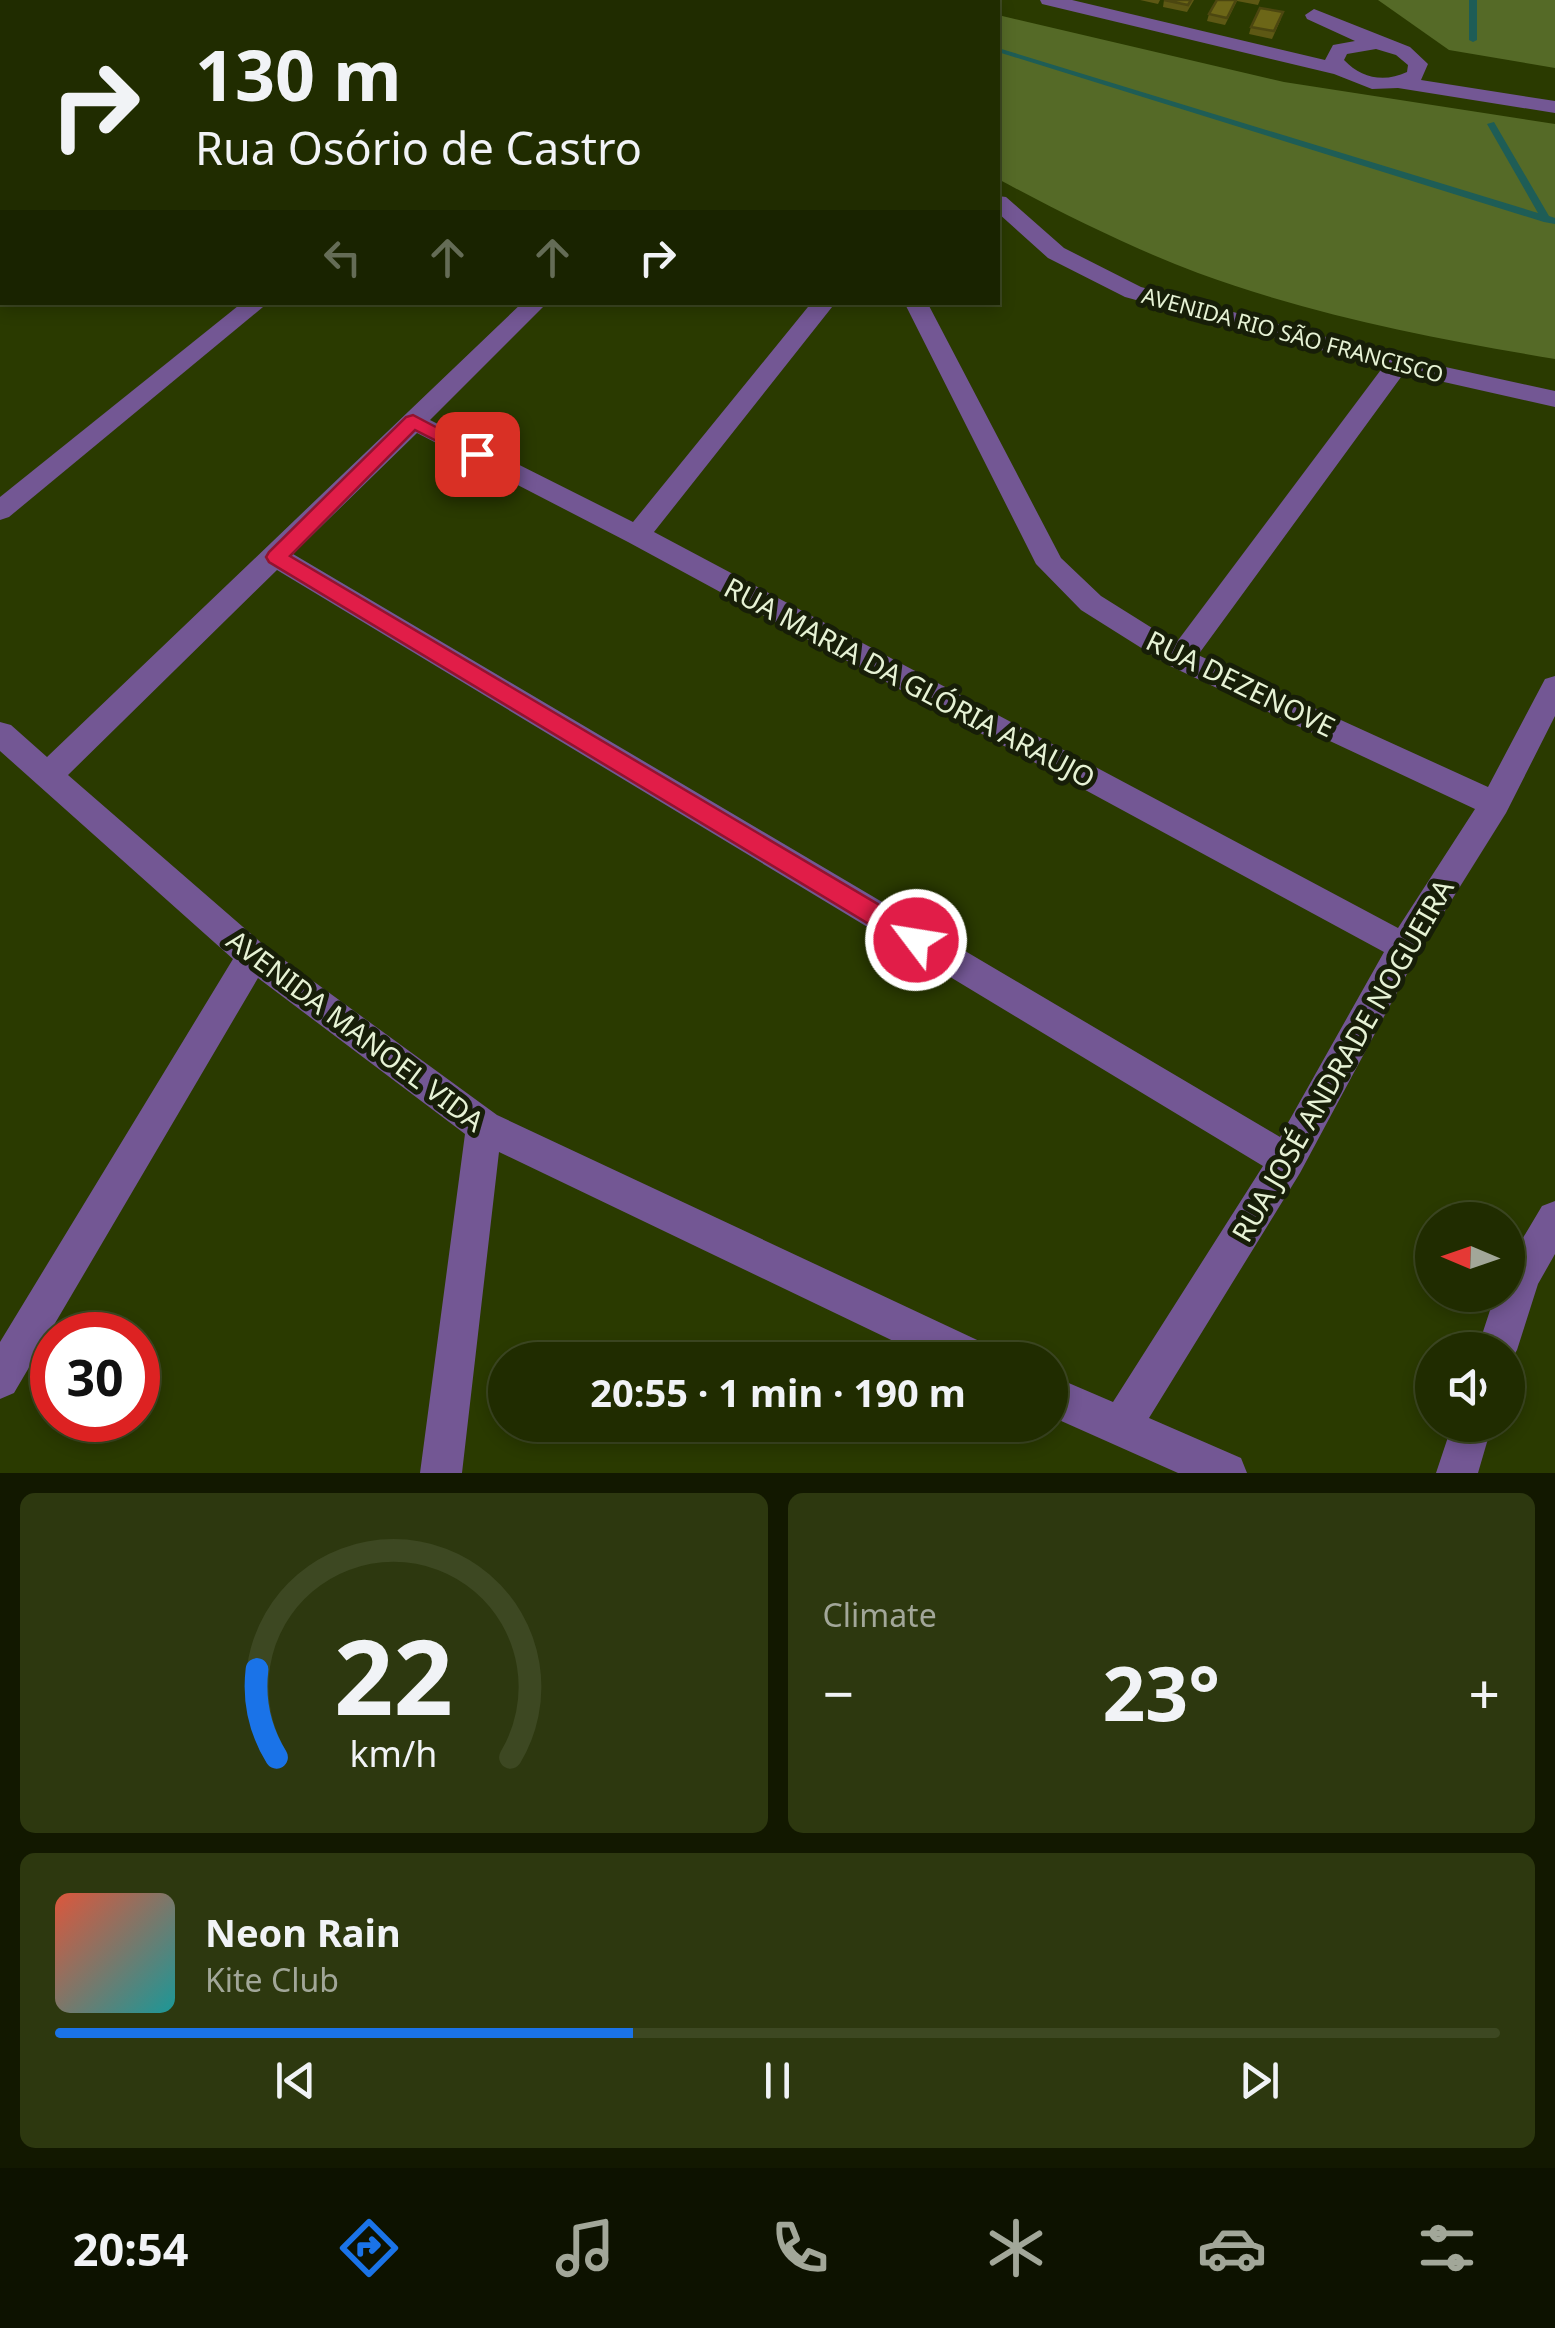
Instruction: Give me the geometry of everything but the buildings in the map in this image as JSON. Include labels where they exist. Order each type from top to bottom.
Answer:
[{"type":"street","points":[[1049,0],[1307,29],[1376,43],[1403,51],[1418,64],[1480,94]]},
{"type":"street","points":[[1307,29],[1339,68],[1359,80],[1555,106]]},
{"type":"street","points":[[1339,68],[1334,54],[1340,49],[1376,43]]},
{"type":"street","points":[[1401,83],[1416,76],[1418,64]]},
{"type":"street","name":"AVENIDA RIO SÃO FRANCISCO","points":[[1000,204],[1056,253],[1133,292],[1398,364],[1555,399]]},
{"type":"street","points":[[0,511],[254,305]]},
{"type":"street","points":[[46,777],[534,305]]},
{"type":"street","points":[[637,535],[823,305]]},
{"type":"street","name":"RUA DEZENOVE","points":[[916,305],[1050,564],[1091,603],[1180,660],[1494,804]]},
{"type":"street","points":[[1180,660],[1398,364]]},
{"type":"street","name":"RUA MARIA DA GLÓRIA ARAUJO","points":[[413,421],[637,535],[1404,947]]},
{"type":"street","points":[[276,557],[1286,1161]]},
{"type":"street","name":"RUA JOSÉ ANDRADE NOGUEIRA","points":[[1120,1428],[1286,1161],[1404,947],[1494,804],[1555,687]]},
{"type":"street","name":"AVENIDA MANOEL VIDA","points":[[6,754],[46,777],[253,956],[484,1128],[938,1342]]},
{"type":"street","points":[[0,1378],[253,956]]},
{"type":"street","points":[[440,1473],[484,1128]]},
{"type":"street","points":[[1503,1332],[1521,1276],[1555,1219]]},
{"type":"street","points":[[1068,1403],[1226,1473]]},
{"type":"street","points":[[1457,1473],[1467,1442]]},
{"type":"green space","points":[[1378,0],[1555,0],[1555,68],[1449,50]]},
{"type":"green space","points":[[1000,15],[1284,82],[1555,124],[1555,359],[1375,324],[1285,301],[1172,263],[1000,180]]},
{"type":"waterway","points":[[1473,0],[1473,40]]},
{"type":"waterway","points":[[1000,51],[1546,218]]},
{"type":"waterway","points":[[1491,124],[1546,218]]},
{"type":"waterway","points":[[1546,218],[1555,221]]},
{"type":"route","points":[[477,454],[413,421],[276,557],[916,940]]}]
